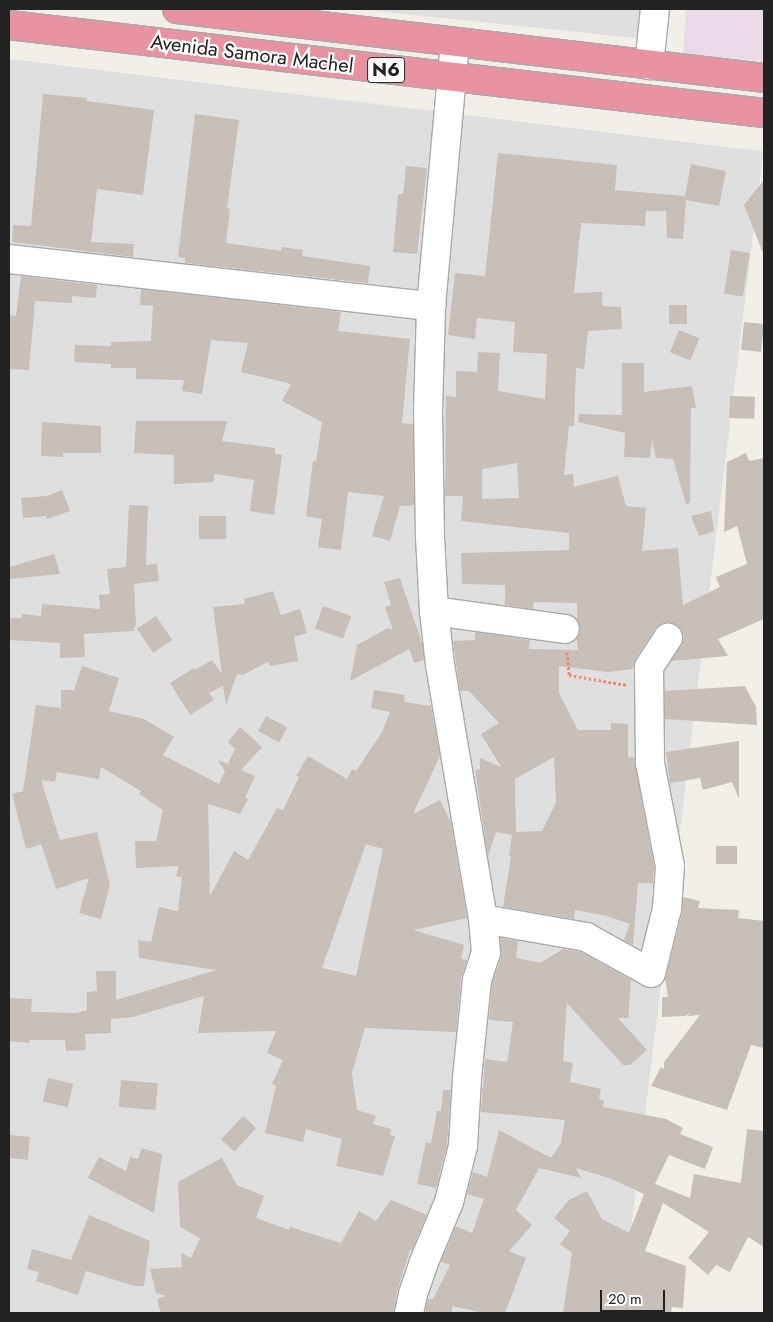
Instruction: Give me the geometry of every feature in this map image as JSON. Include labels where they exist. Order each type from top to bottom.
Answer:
[{"type":"highway","name":"Avenida Samora Machel","points":[[187,9],[764,78]]},
{"type":"highway","name":"Avenida Samora Machel","points":[[9,26],[764,113]]},
{"type":"street","points":[[649,65],[655,9]]},
{"type":"street","points":[[409,1313],[412,1294],[449,1202],[463,1146],[467,1078],[477,980],[486,952],[483,919],[461,793],[434,611],[429,533],[428,410],[431,306],[455,42]]},
{"type":"street","points":[[9,259],[431,306]]},
{"type":"street","points":[[434,611],[565,629]]},
{"type":"street","points":[[483,919],[586,937],[650,973],[667,909],[670,866],[650,763],[649,667],[668,638]]},
{"type":"path","points":[[565,629],[569,675],[649,689]]},
{"type":"shaded area","points":[[357,9],[648,9],[644,39]]},
{"type":"shaded area","points":[[686,9],[764,9],[764,61],[683,54]]},
{"type":"shaded area","points":[[9,59],[763,152],[621,1313],[9,1313]]},
{"type":"building","points":[[43,94],[87,98],[87,101],[154,110],[143,195],[97,189],[91,242],[134,244],[133,257],[12,242],[13,225],[31,226]]},
{"type":"building","points":[[195,114],[239,120],[227,208],[230,209],[226,243],[281,251],[282,247],[303,250],[302,256],[370,266],[368,283],[185,263],[185,258],[178,257]]},
{"type":"building","points":[[498,153],[617,165],[615,190],[685,196],[691,164],[726,171],[719,206],[686,200],[683,239],[667,238],[666,211],[646,211],[645,226],[581,223],[574,293],[602,292],[602,306],[621,307],[622,329],[588,331],[584,369],[576,368],[574,426],[569,426],[564,475],[573,474],[574,487],[618,476],[626,506],[646,508],[642,551],[678,548],[683,605],[720,587],[716,577],[747,564],[737,526],[724,532],[727,462],[746,453],[749,461],[764,458],[764,619],[718,639],[728,656],[671,661],[684,638],[682,631],[677,625],[668,622],[661,624],[655,629],[636,658],[633,669],[608,672],[559,666],[559,693],[578,730],[611,730],[611,723],[628,724],[628,758],[634,757],[654,866],[653,883],[638,883],[633,945],[624,940],[630,924],[607,916],[575,910],[574,919],[503,907],[511,856],[509,856],[512,835],[496,832],[488,857],[475,770],[480,769],[480,758],[501,767],[481,734],[499,723],[469,691],[460,691],[453,641],[475,640],[475,632],[530,640],[529,649],[578,650],[577,638],[580,631],[577,620],[577,603],[534,602],[533,609],[505,605],[505,585],[462,584],[461,553],[569,550],[569,533],[461,521],[463,496],[445,496],[446,396],[456,397],[456,371],[477,372],[478,352],[500,353],[498,391],[545,399],[547,354],[513,352],[515,322],[477,318],[475,339],[448,335],[455,273],[485,276]],"holes":[[[517,463],[519,498],[482,499],[482,469]],[[554,757],[556,803],[542,831],[516,832],[515,779]]]},
{"type":"building","points":[[406,166],[427,168],[417,254],[393,252],[398,194],[403,194]]},
{"type":"building","points":[[764,180],[764,252],[763,253],[744,205]]},
{"type":"building","points":[[731,250],[750,253],[743,296],[724,293]]},
{"type":"building","points":[[21,276],[97,285],[96,298],[72,296],[72,303],[35,301],[29,370],[9,369],[9,315],[16,316]]},
{"type":"building","points":[[141,289],[341,312],[338,331],[410,339],[402,423],[413,424],[414,505],[400,506],[390,541],[372,536],[384,496],[348,492],[341,550],[318,547],[322,519],[306,516],[313,461],[316,462],[322,422],[282,401],[291,384],[241,372],[248,343],[211,340],[202,394],[182,391],[184,380],[136,379],[136,368],[111,368],[111,364],[74,362],[75,345],[111,346],[111,342],[151,341],[153,306],[140,305]]},
{"type":"building","points":[[669,305],[687,305],[687,324],[669,324]]},
{"type":"building","points":[[744,322],[764,324],[761,352],[741,350]]},
{"type":"building","points":[[679,330],[699,338],[690,360],[670,352]]},
{"type":"building","points":[[622,363],[644,363],[644,392],[692,386],[696,408],[691,408],[690,503],[686,504],[673,459],[656,458],[652,439],[650,458],[624,457],[625,433],[578,422],[579,414],[622,415]]},
{"type":"building","points":[[730,396],[755,397],[754,419],[729,418]]},
{"type":"building","points":[[136,421],[227,421],[222,441],[275,448],[275,454],[282,455],[274,515],[250,511],[254,480],[214,474],[214,482],[174,484],[174,455],[134,453]]},
{"type":"building","points":[[42,422],[101,426],[101,453],[63,453],[63,457],[41,456]]},
{"type":"building","points":[[62,490],[70,511],[47,519],[46,516],[23,518],[21,498],[46,496]]},
{"type":"building","points":[[129,505],[148,506],[146,565],[157,564],[159,581],[134,584],[136,624],[134,631],[84,634],[85,657],[60,658],[60,643],[9,640],[9,618],[22,618],[22,614],[41,616],[42,604],[100,609],[99,595],[110,594],[107,569],[126,567]]},
{"type":"building","points":[[711,511],[714,531],[699,536],[691,516]]},
{"type":"building","points":[[199,516],[226,516],[226,539],[199,539]]},
{"type":"building","points":[[54,554],[60,574],[9,579],[9,567]]},
{"type":"building","points":[[400,578],[421,640],[420,642],[422,642],[424,660],[414,663],[409,649],[350,681],[357,645],[388,628],[393,630],[385,607],[391,605],[384,582]]},
{"type":"building","points":[[273,591],[281,615],[300,609],[307,633],[294,637],[298,661],[270,666],[268,662],[243,675],[237,674],[226,705],[223,686],[209,693],[214,700],[190,715],[170,683],[194,668],[195,670],[212,660],[222,674],[213,607],[245,604],[244,599]]},
{"type":"building","points":[[323,606],[351,616],[343,639],[315,629]]},
{"type":"building","points":[[156,616],[172,640],[153,653],[137,629]]},
{"type":"building","points":[[82,666],[119,678],[109,711],[144,719],[174,737],[163,755],[219,784],[225,771],[218,760],[228,764],[235,749],[228,742],[240,727],[262,747],[241,770],[255,776],[245,798],[248,799],[240,814],[208,804],[210,896],[234,851],[248,860],[277,808],[283,810],[299,777],[296,776],[308,756],[347,779],[352,769],[356,771],[382,732],[390,712],[371,708],[374,690],[405,695],[404,702],[431,706],[440,756],[413,814],[440,800],[451,823],[467,918],[413,930],[464,945],[461,959],[467,960],[461,978],[456,1032],[365,1028],[352,1073],[357,1110],[376,1116],[373,1124],[391,1129],[390,1135],[395,1136],[383,1176],[336,1166],[342,1139],[306,1129],[303,1142],[265,1133],[276,1086],[272,1084],[283,1060],[267,1053],[276,1031],[198,1033],[204,996],[133,1017],[111,1019],[111,1033],[85,1034],[86,1050],[66,1051],[65,1040],[30,1040],[29,1043],[9,1041],[9,998],[32,999],[31,1012],[77,1013],[87,1010],[87,992],[97,991],[96,971],[116,971],[116,1000],[216,970],[139,958],[138,940],[151,942],[159,907],[178,911],[182,877],[176,876],[179,866],[136,868],[135,841],[156,841],[163,810],[139,794],[141,791],[101,767],[99,779],[57,772],[55,782],[41,780],[60,840],[97,832],[110,885],[101,919],[79,913],[89,878],[56,889],[41,844],[26,849],[12,794],[23,791],[36,705],[61,708],[61,690],[74,690]],"holes":[[[366,844],[383,849],[356,976],[322,968]]]},
{"type":"building","points":[[745,686],[756,707],[757,725],[665,719],[665,691]]},
{"type":"building","points":[[266,716],[287,727],[279,742],[258,731]]},
{"type":"building","points":[[739,741],[739,799],[732,782],[703,790],[700,778],[670,783],[666,752]]},
{"type":"building","points":[[716,846],[737,846],[737,864],[716,864]]},
{"type":"building","points":[[683,897],[700,901],[698,908],[739,910],[738,918],[764,921],[764,1048],[751,1045],[727,1110],[651,1086],[661,1067],[664,1069],[664,1062],[700,1015],[688,1016],[690,1012],[686,1016],[662,1017],[662,997],[668,997],[665,979],[682,913]]},
{"type":"building","points":[[500,938],[518,941],[516,958],[540,963],[563,949],[581,952],[631,980],[628,1018],[618,1018],[647,1050],[630,1065],[623,1065],[567,1003],[563,1061],[573,1063],[570,1082],[601,1089],[599,1099],[604,1101],[603,1107],[666,1119],[683,1128],[680,1134],[713,1147],[705,1169],[669,1155],[655,1184],[690,1198],[694,1174],[741,1183],[747,1129],[764,1131],[764,1247],[748,1237],[730,1272],[716,1265],[708,1275],[688,1258],[709,1232],[663,1203],[645,1251],[686,1266],[683,1308],[672,1307],[671,1313],[563,1313],[572,1253],[560,1244],[570,1231],[554,1218],[569,1200],[587,1191],[602,1219],[629,1233],[644,1194],[609,1178],[576,1168],[581,1178],[539,1168],[516,1210],[532,1225],[509,1251],[526,1258],[505,1313],[484,1313],[452,1306],[452,1313],[425,1313],[428,1299],[433,1299],[450,1265],[441,1262],[456,1226],[472,1233],[484,1199],[467,1194],[473,1172],[487,1177],[499,1130],[551,1158],[561,1143],[565,1120],[481,1112],[485,1059],[507,1062],[513,1022],[489,1020],[492,983],[501,958]]},
{"type":"building","points":[[48,1078],[73,1084],[68,1107],[43,1101]]},
{"type":"building","points":[[121,1080],[158,1083],[156,1110],[119,1107]]},
{"type":"building","points":[[443,1090],[451,1090],[447,1144],[436,1188],[417,1184],[426,1142],[431,1144],[437,1111],[441,1111]]},
{"type":"building","points":[[243,1116],[256,1128],[234,1152],[221,1139]]},
{"type":"building","points":[[9,1135],[30,1137],[28,1160],[9,1158]]},
{"type":"building","points":[[142,1148],[162,1154],[154,1213],[88,1178],[99,1157],[126,1171],[130,1157],[138,1159]]},
{"type":"building","points":[[222,1158],[237,1185],[264,1196],[256,1218],[289,1230],[290,1227],[341,1243],[359,1211],[376,1221],[391,1200],[427,1215],[412,1250],[410,1250],[396,1295],[394,1313],[161,1313],[157,1299],[166,1296],[156,1293],[150,1269],[182,1267],[181,1253],[191,1258],[200,1238],[180,1227],[178,1182]]},
{"type":"building","points":[[89,1215],[150,1241],[144,1286],[135,1286],[86,1271],[78,1295],[36,1281],[39,1272],[27,1269],[32,1249],[71,1260]]}]
